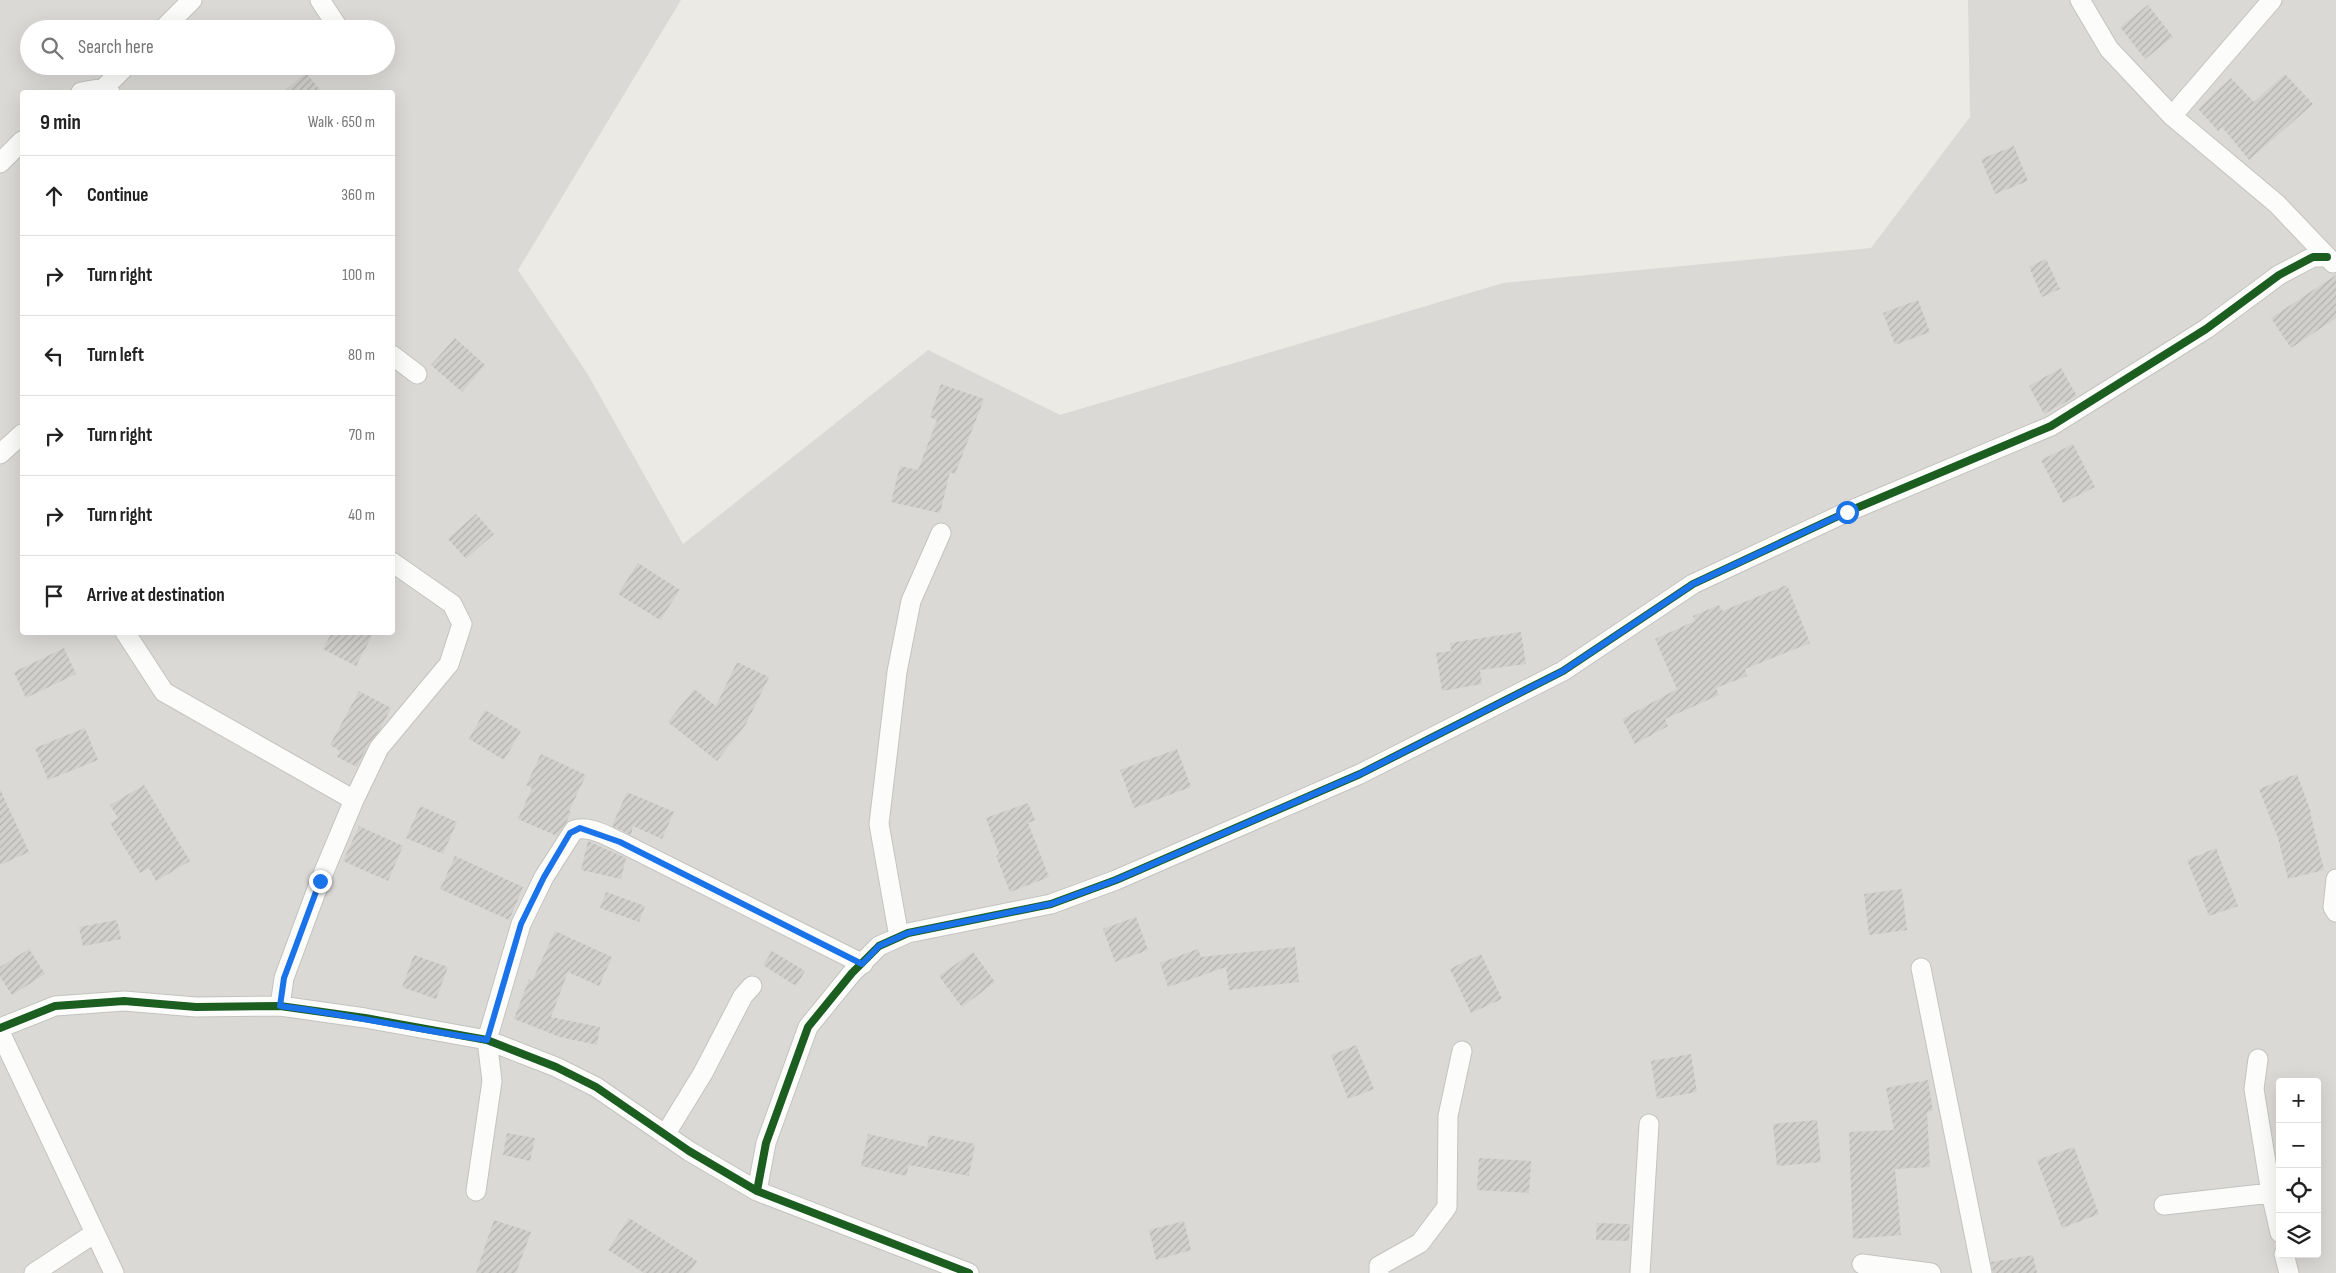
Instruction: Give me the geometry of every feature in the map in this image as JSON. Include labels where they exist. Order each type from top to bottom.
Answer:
[{"type":"street","points":[[172,20],[192,0]]},
{"type":"street","points":[[320,0],[333,20]]},
{"type":"street","points":[[2080,0],[2110,49],[2172,116],[2277,204],[2332,261]]},
{"type":"street","points":[[2172,116],[2272,0]]},
{"type":"street","points":[[107,90],[119,75]]},
{"type":"street","points":[[0,163],[20,142]]},
{"type":"street","points":[[757,1191],[766,1143],[808,1026],[852,973],[879,946],[908,933],[1051,904],[1116,880],[1360,774],[1563,671],[1693,584],[1847,512],[2052,426],[2206,329],[2279,275],[2313,257],[2332,261]]},
{"type":"street","points":[[395,357],[417,374]]},
{"type":"street","points":[[0,454],[20,436]]},
{"type":"street","points":[[899,937],[879,824],[897,672],[911,601],[941,533]]},
{"type":"street","points":[[280,1006],[284,978],[320,881],[354,800],[379,748],[450,664],[462,624],[452,604],[395,564]]},
{"type":"street","points":[[127,635],[164,692],[354,800]]},
{"type":"street","points":[[476,1191],[492,1081],[487,1040],[521,924],[544,877],[570,833],[580,828],[620,842],[862,964]]},
{"type":"street","points":[[2336,879],[2334,908],[2336,912]]},
{"type":"street","points":[[1921,968],[1982,1273]]},
{"type":"street","points":[[665,1134],[703,1073],[744,996],[752,986]]},
{"type":"street","points":[[0,1028],[56,1006],[124,1001],[196,1007],[280,1006],[365,1018],[487,1040],[556,1066],[596,1087],[665,1134],[757,1191],[968,1273]]},
{"type":"street","points":[[0,1032],[114,1273]]},
{"type":"street","points":[[1379,1273],[1379,1266],[1420,1242],[1447,1207],[1448,1116],[1462,1051]]},
{"type":"street","points":[[2258,1059],[2254,1089],[2276,1215]]},
{"type":"street","points":[[1640,1273],[1649,1124]]},
{"type":"street","points":[[2164,1205],[2271,1193]]},
{"type":"street","points":[[34,1273],[95,1233]]},
{"type":"street","points":[[2285,1258],[2289,1273]]},
{"type":"street","points":[[1862,1264],[1931,1273]]},
{"type":"shaded area","points":[[0,0],[681,0],[518,270],[587,373],[683,544],[928,350],[1060,415],[1503,283],[1871,248],[1970,117],[1968,0],[2336,0],[2336,1273],[0,1273]]},
{"type":"building","points":[[2148,5],[2173,37],[2145,59],[2120,27]]},
{"type":"building","points":[[2285,74],[2313,104],[2249,160],[2222,127],[2218,131],[2198,109],[2231,78],[2254,102]]},
{"type":"building","points":[[304,75],[308,75],[320,90],[285,90]]},
{"type":"building","points":[[2014,146],[2028,181],[1995,194],[1981,159]]},
{"type":"building","points":[[2046,259],[2060,289],[2042,297],[2029,267]]},
{"type":"building","points":[[2336,275],[2336,318],[2291,348],[2271,318]]},
{"type":"building","points":[[1918,300],[1930,332],[1895,345],[1883,313]]},
{"type":"building","points":[[455,338],[485,365],[462,392],[431,365]]},
{"type":"building","points":[[2061,368],[2077,396],[2044,414],[2029,386]]},
{"type":"building","points":[[941,384],[984,399],[955,474],[950,472],[940,513],[891,502],[900,466],[918,470],[937,420],[930,417]]},
{"type":"building","points":[[2073,444],[2095,487],[2063,503],[2041,460]]},
{"type":"building","points":[[476,514],[494,534],[466,559],[448,539]]},
{"type":"building","points":[[638,563],[680,590],[660,620],[618,594]]},
{"type":"building","points":[[1787,585],[1810,643],[1745,669],[1747,676],[1716,688],[1719,695],[1665,719],[1668,726],[1635,744],[1622,719],[1677,689],[1655,639],[1695,621],[1693,616],[1719,605],[1722,611]]},
{"type":"building","points":[[1521,632],[1526,664],[1480,670],[1482,684],[1442,691],[1436,653],[1451,651],[1450,643]]},
{"type":"building","points":[[330,635],[372,635],[356,666],[323,649]]},
{"type":"building","points":[[64,648],[76,674],[26,698],[14,672]]},
{"type":"building","points":[[737,662],[769,677],[746,724],[717,761],[668,722],[694,689],[716,706]]},
{"type":"building","points":[[359,691],[391,708],[379,731],[369,743],[357,767],[337,757],[340,751],[330,745]]},
{"type":"building","points":[[485,710],[521,731],[504,760],[469,739]]},
{"type":"building","points":[[85,728],[98,760],[48,780],[35,748]]},
{"type":"building","points":[[1177,749],[1191,787],[1134,808],[1120,770]]},
{"type":"building","points":[[541,754],[586,775],[569,811],[571,812],[566,823],[557,836],[518,819],[532,788],[526,785]]},
{"type":"building","points":[[2297,774],[2311,812],[2324,870],[2288,879],[2278,838],[2259,789]]},
{"type":"building","points":[[144,785],[190,861],[156,881],[149,868],[140,873],[110,823],[118,818],[110,805]]},
{"type":"building","points":[[0,789],[29,852],[0,865]]},
{"type":"building","points":[[627,792],[674,812],[662,839],[633,826],[631,835],[612,826]]},
{"type":"building","points":[[1028,803],[1035,820],[1028,823],[1049,877],[1010,892],[996,856],[999,854],[986,818]]},
{"type":"building","points":[[420,806],[457,822],[443,854],[406,838]]},
{"type":"building","points":[[359,826],[403,846],[388,881],[343,861]]},
{"type":"building","points":[[588,841],[626,858],[621,879],[581,870]]},
{"type":"building","points":[[2216,848],[2238,906],[2209,916],[2187,860]]},
{"type":"building","points":[[455,856],[523,887],[509,920],[440,889]]},
{"type":"building","points":[[1902,889],[1907,930],[1869,935],[1864,894]]},
{"type":"building","points":[[606,892],[645,906],[639,922],[600,908]]},
{"type":"building","points":[[1136,917],[1148,950],[1115,962],[1103,929]]},
{"type":"building","points":[[117,920],[121,939],[83,946],[79,927]]},
{"type":"building","points":[[555,931],[612,957],[599,986],[568,972],[551,1017],[600,1027],[597,1045],[560,1037],[514,1019],[529,979],[532,981]]},
{"type":"building","points":[[1295,947],[1299,982],[1229,990],[1226,967],[1168,987],[1160,963],[1198,949],[1201,957]]},
{"type":"building","points":[[29,949],[45,974],[12,995],[0,977],[0,967]]},
{"type":"building","points":[[772,951],[805,971],[796,986],[763,965]]},
{"type":"building","points":[[973,952],[995,982],[962,1007],[939,976]]},
{"type":"building","points":[[1481,954],[1502,999],[1471,1013],[1450,969]]},
{"type":"building","points":[[414,955],[448,967],[436,999],[402,987]]},
{"type":"building","points":[[1356,1045],[1374,1089],[1348,1099],[1331,1055]]},
{"type":"building","points":[[1691,1054],[1697,1092],[1657,1099],[1651,1061]]},
{"type":"building","points":[[1928,1080],[1933,1111],[1927,1112],[1930,1167],[1895,1169],[1901,1235],[1853,1239],[1849,1132],[1894,1130],[1886,1088]]},
{"type":"building","points":[[1817,1120],[1821,1162],[1777,1166],[1773,1124]]},
{"type":"building","points":[[507,1133],[535,1138],[530,1161],[503,1155]]},
{"type":"building","points":[[868,1134],[927,1147],[929,1135],[975,1144],[969,1176],[909,1165],[906,1176],[861,1166]]},
{"type":"building","points":[[2074,1147],[2099,1214],[2062,1228],[2037,1160]]},
{"type":"building","points":[[1479,1158],[1531,1161],[1529,1193],[1477,1190]]},
{"type":"building","points":[[629,1218],[697,1261],[689,1273],[644,1273],[608,1250]]},
{"type":"building","points":[[494,1220],[531,1232],[516,1273],[476,1273]]},
{"type":"building","points":[[1184,1221],[1191,1250],[1156,1260],[1149,1230]]},
{"type":"building","points":[[1597,1223],[1630,1224],[1629,1241],[1596,1240]]},
{"type":"building","points":[[2033,1255],[2037,1273],[1993,1273],[1991,1262]]},
{"type":"cycle path","points":[[757,1191],[766,1143],[808,1027],[852,973],[879,946],[908,933],[1051,904],[1116,880],[1360,774],[1563,671],[1693,584],[1847,512],[2051,426],[2206,329],[2279,275],[2313,257],[2327,257]]},
{"type":"cycle path","points":[[0,1028],[55,1006],[124,1001],[196,1007],[280,1006],[365,1018],[487,1040],[556,1067],[596,1087],[689,1151],[757,1191],[969,1273]]},
{"type":"route","points":[[320,881],[284,978],[280,1006],[365,1018],[454,1035],[487,1040],[521,924],[544,877],[570,833],[580,828],[588,829],[620,842],[862,964],[879,946],[908,933],[1051,904],[1116,880],[1360,774],[1563,671],[1693,584],[1847,512]]}]
